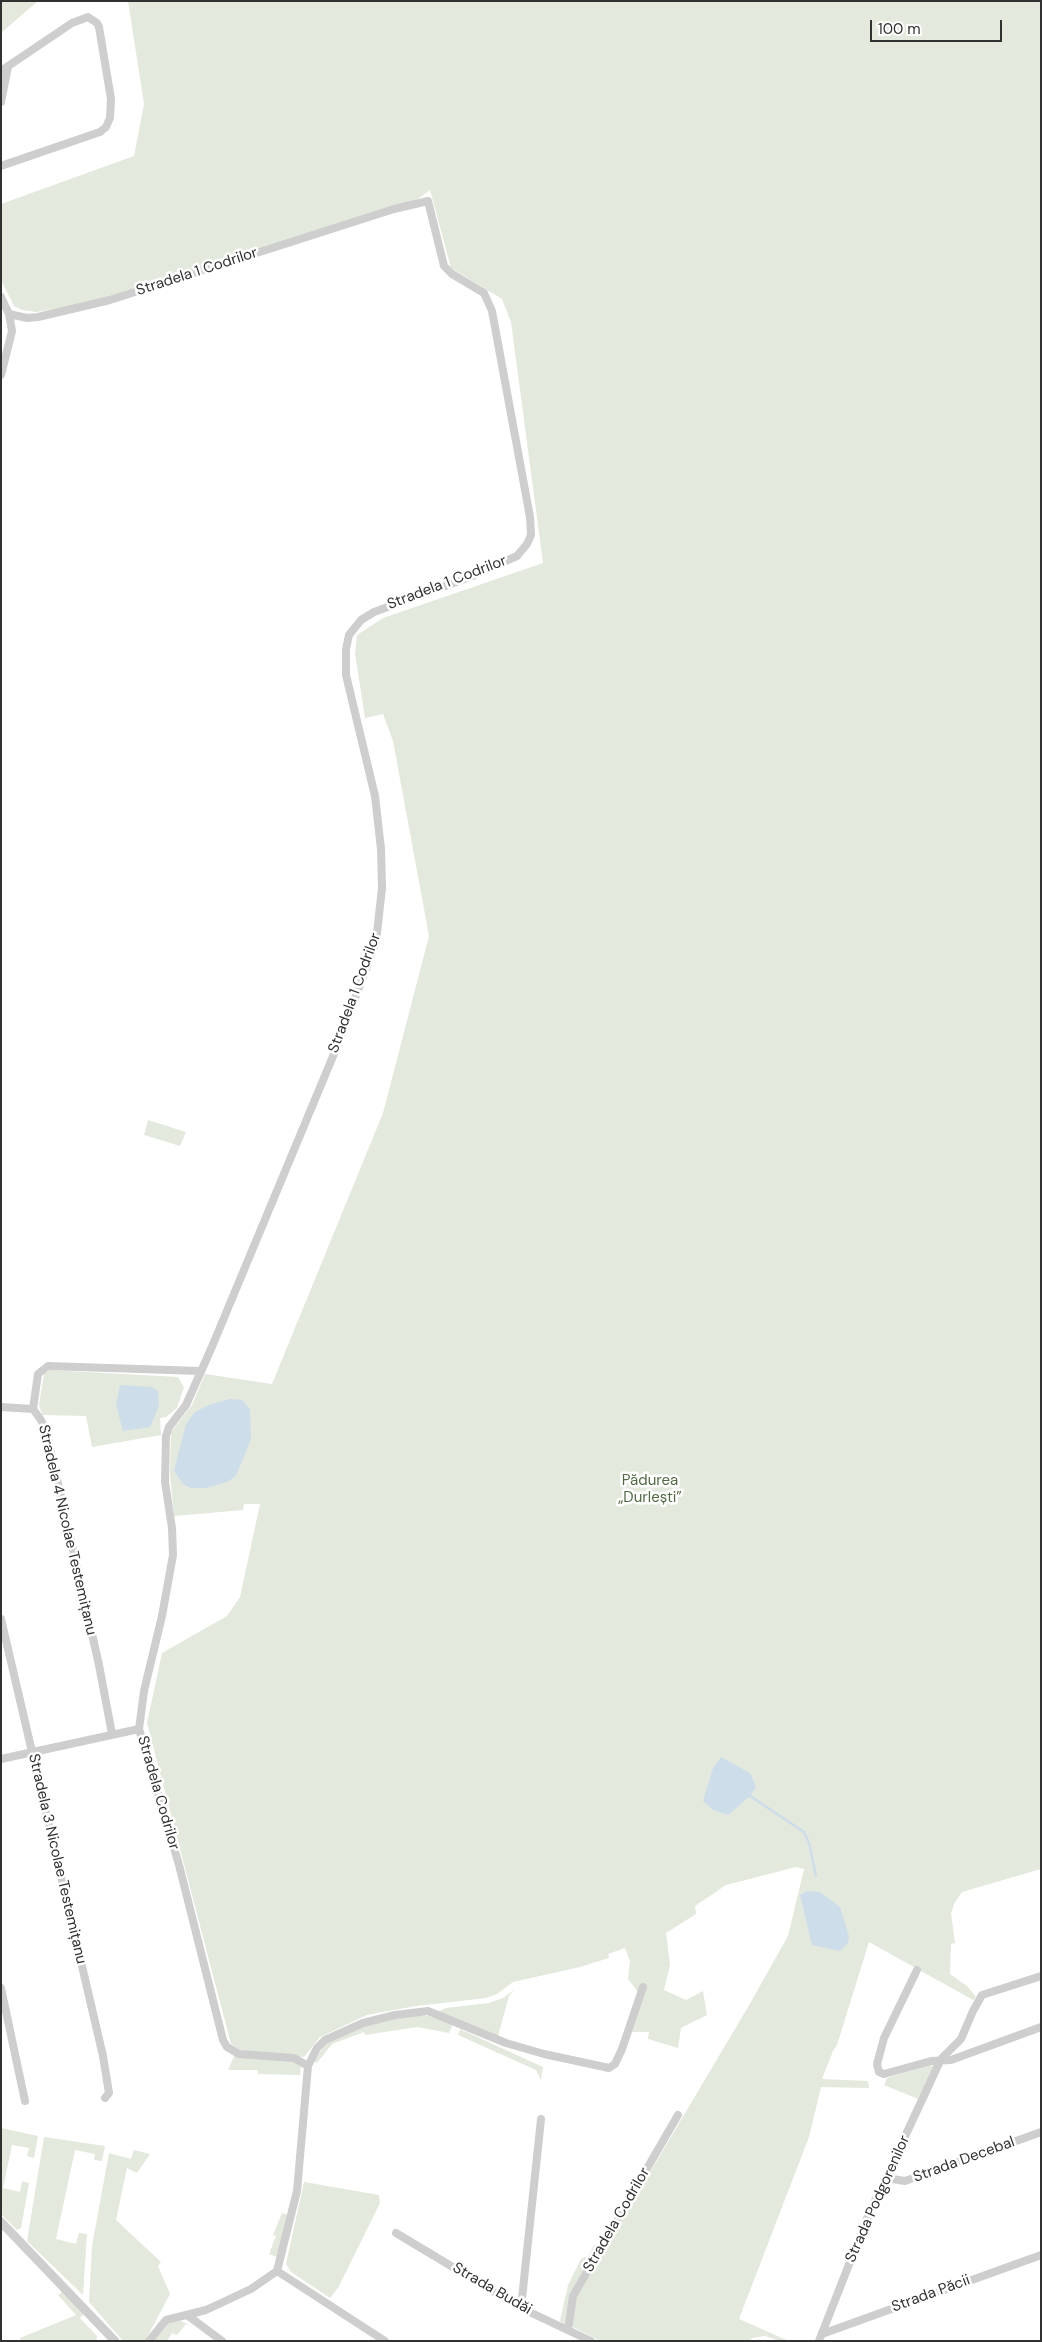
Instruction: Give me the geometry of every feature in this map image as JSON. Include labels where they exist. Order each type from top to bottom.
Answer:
[{"type":"street","points":[[1,102],[5,69],[83,17],[92,19],[99,27],[110,99],[110,118],[106,127],[100,132],[1,166]]},
{"type":"street","name":"Stradela 1 Codrilor","points":[[9,314],[27,318],[110,300],[394,209],[428,201],[444,266],[452,274],[484,293],[492,311],[530,516],[531,535],[527,544],[517,556],[470,577],[374,612],[361,620],[350,635],[346,649],[346,675],[375,796],[381,849],[382,888],[379,930],[373,953],[336,1049],[200,1371]]},
{"type":"street","points":[[1,297],[9,314],[12,331],[1,375]]},
{"type":"street","points":[[1,342],[10,344]]},
{"type":"street","name":"Stradela 4 Nicolae Testemițanu","points":[[112,1734],[99,1665],[47,1436],[41,1420],[33,1409],[38,1374],[48,1366],[200,1371]]},
{"type":"street","name":"Stradela Codrilor","points":[[200,1371],[186,1405],[168,1427],[166,1436],[164,1482],[172,1528],[173,1555],[162,1616],[144,1691],[140,1729],[179,1865],[223,2040],[227,2047],[239,2054],[294,2058],[308,2066]]},
{"type":"street","points":[[1,1407],[33,1409]]},
{"type":"street","name":"Stradela 3 Nicolae Testemițanu","points":[[1,1619],[103,2056],[109,2093],[105,2098]]},
{"type":"street","points":[[1,1760],[140,1729]]},
{"type":"street","points":[[918,1970],[884,2038],[877,2068],[879,2072],[884,2074],[941,2060],[951,2060],[1041,2027]]},
{"type":"street","points":[[941,2060],[961,2039],[972,2011],[982,1995],[1041,1976]]},
{"type":"street","points":[[149,2341],[166,2320],[206,2310],[251,2290],[277,2271],[297,2191],[308,2066],[316,2048],[325,2040],[363,2023],[395,2015],[428,2012],[515,2046],[576,2062],[612,2067],[632,2024],[643,1987]]},
{"type":"street","points":[[1,1988],[25,2100]]},
{"type":"street","name":"Strada Podgorenilor","points":[[820,2338],[868,2216],[941,2060]]},
{"type":"street","name":"Stradela Codrilor","points":[[568,2330],[573,2296],[678,2115]]},
{"type":"street","points":[[521,2308],[541,2119]]},
{"type":"street","name":"Strada Decebal","points":[[886,2178],[905,2181],[1041,2132]]},
{"type":"street","points":[[1,2222],[110,2339]]},
{"type":"street","name":"Strada Budăi","points":[[396,2233],[521,2308],[591,2341]]},
{"type":"street","name":"Strada Păcii","points":[[820,2338],[1041,2254]]},
{"type":"street","points":[[277,2271],[385,2341]]},
{"type":"street","points":[[187,2315],[222,2341]]},
{"type":"green space","points":[[1,1],[38,1],[1,33]]},
{"type":"green space","name":"Pădurea „Durlești”","points":[[128,1],[1041,1],[1041,1869],[962,1892],[955,1902],[951,1913],[955,1943],[951,1944],[950,1974],[967,1986],[976,1997],[973,2000],[869,1942],[837,2045],[822,2079],[868,2081],[869,2088],[821,2087],[809,2137],[739,2319],[789,2341],[780,2341],[765,2336],[752,2338],[750,2341],[600,2341],[571,2326],[576,2297],[788,1936],[804,1869],[796,1867],[726,1885],[695,1906],[696,1914],[666,1933],[670,1965],[664,1990],[686,2000],[703,1991],[707,2015],[681,2028],[678,2048],[648,2039],[649,2032],[633,2032],[626,2028],[638,1992],[628,1979],[630,1961],[625,1948],[608,1954],[609,1958],[580,1967],[513,1982],[497,1994],[486,1998],[416,2006],[367,2015],[320,2037],[304,2057],[240,2050],[231,2044],[147,1723],[162,1653],[227,1616],[240,1597],[260,1504],[244,1504],[243,1510],[174,1516],[170,1474],[171,1432],[192,1405],[205,1374],[272,1384],[383,1113],[429,936],[393,741],[383,714],[365,718],[355,654],[357,635],[383,618],[543,563],[511,322],[502,299],[451,268],[430,190],[418,199],[100,301],[37,312],[22,310],[14,306],[1,280],[1,204],[134,156],[144,104]]},
{"type":"green space","points":[[148,1120],[186,1132],[180,1146],[144,1135]]},
{"type":"green space","points":[[50,1370],[178,1377],[184,1387],[177,1408],[166,1417],[160,1418],[161,1435],[92,1447],[86,1416],[42,1415],[39,1405],[44,1374]]},
{"type":"green space","points":[[514,1990],[509,1996],[498,2036],[437,2012],[446,2008],[489,2003],[503,1998]]},
{"type":"green space","points":[[414,2015],[429,2016],[453,2024],[449,2033],[417,2027],[365,2035],[364,2032],[332,2044],[317,2063],[314,2061],[326,2043],[358,2028]]},
{"type":"green space","points":[[460,2029],[543,2067],[541,2080],[536,2070],[458,2035]]},
{"type":"green space","points":[[234,2056],[295,2061],[301,2065],[300,2075],[258,2074],[258,2070],[228,2070]]},
{"type":"green space","points":[[929,2065],[934,2066],[918,2099],[884,2085],[887,2078]]},
{"type":"green space","points":[[1,2128],[38,2136],[34,2158],[27,2156],[29,2148],[12,2145],[3,2188],[20,2192],[22,2181],[29,2183],[21,2228],[17,2230],[1,2214]]},
{"type":"green space","points":[[44,2137],[105,2146],[102,2161],[94,2160],[95,2154],[75,2150],[56,2239],[76,2244],[79,2233],[87,2234],[83,2295],[27,2241]]},
{"type":"green space","points":[[134,2150],[150,2154],[137,2173],[127,2168],[116,2220],[161,2262],[158,2266],[170,2294],[145,2341],[123,2341],[89,2302],[92,2246],[109,2153],[131,2159]]},
{"type":"green space","points":[[304,2182],[379,2195],[380,2203],[338,2288],[330,2298],[291,2272],[286,2264]]},
{"type":"green space","points":[[282,2213],[288,2215],[277,2257],[269,2254],[276,2236],[273,2235]]},
{"type":"green space","points":[[594,2245],[598,2246],[572,2292],[564,2325],[560,2321],[568,2285],[581,2259],[589,2255]]},
{"type":"green space","points":[[62,2292],[84,2314],[80,2318],[97,2336],[96,2341],[21,2341],[20,2338],[76,2315],[58,2295]]},
{"type":"green space","points":[[178,2320],[195,2327],[186,2324],[177,2335],[172,2333],[167,2341],[153,2341],[163,2326]]},
{"type":"water","points":[[120,1385],[152,1387],[158,1391],[159,1406],[150,1427],[123,1431],[116,1405]]},
{"type":"water","points":[[230,1399],[242,1400],[250,1409],[251,1439],[236,1476],[227,1482],[206,1488],[191,1488],[183,1484],[174,1471],[186,1424],[195,1412],[211,1404]]},
{"type":"water","points":[[721,1757],[750,1773],[756,1787],[750,1796],[728,1815],[713,1810],[703,1801],[713,1768]]},
{"type":"water","points":[[807,1891],[820,1892],[840,1907],[849,1936],[848,1943],[840,1951],[812,1945],[800,1895]]},
{"type":"waterway","points":[[750,1796],[804,1832],[809,1843],[816,1876]]}]
